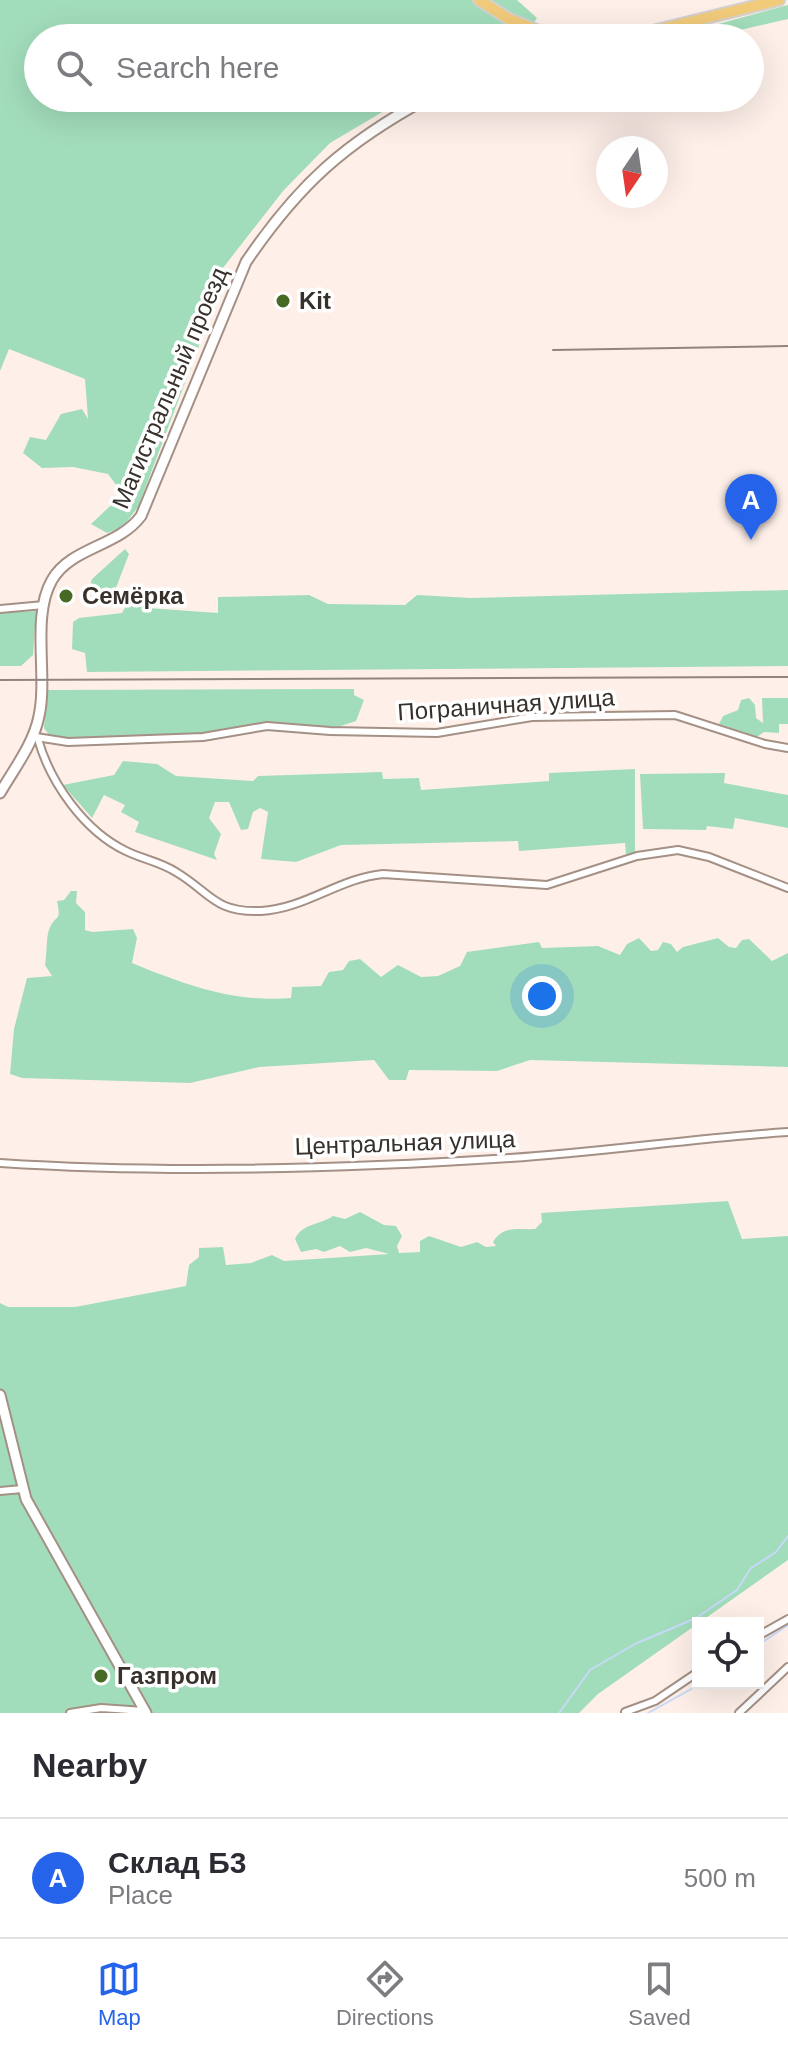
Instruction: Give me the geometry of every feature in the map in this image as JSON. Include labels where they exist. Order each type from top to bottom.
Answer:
[{"type":"main road","points":[[479,0],[522,24]]},
{"type":"main road","points":[[681,24],[779,0]]},
{"type":"main road","points":[[509,19],[513,24]]},
{"type":"main road","name":"Магистральный проезд","points":[[0,792],[36,737],[45,605],[50,583],[59,570],[78,556],[123,535],[141,516],[223,309],[246,262],[271,224],[302,187],[337,154],[405,112]]},
{"type":"main road","points":[[0,1395],[22,1489],[41,1532],[145,1712]]},
{"type":"street","points":[[0,609],[45,605]]},
{"type":"street","name":"Пограничная улица","points":[[36,737],[68,742],[203,737],[267,726],[330,731],[437,733],[532,717],[616,714],[683,715],[765,744],[788,748]]},
{"type":"street","points":[[36,737],[62,790],[109,841],[171,868],[210,900],[235,908],[277,909],[358,879],[383,874],[558,884],[660,850],[691,852],[788,888]]},
{"type":"street","name":"Центральная улица","points":[[0,1163],[190,1168],[357,1165],[512,1158],[788,1132]]},
{"type":"street","points":[[0,1491],[22,1489]]},
{"type":"street","points":[[764,1633],[788,1619]]},
{"type":"street","points":[[739,1713],[788,1667]]},
{"type":"street","points":[[625,1712],[655,1701],[692,1676]]},
{"type":"street","points":[[70,1713],[101,1708],[145,1712]]},
{"type":"green space","points":[[0,0],[517,0],[537,18],[533,24],[24,24],[24,112],[382,112],[330,143],[283,191],[219,273],[205,330],[138,507],[123,527],[107,533],[91,524],[123,494],[108,474],[73,467],[42,468],[23,453],[30,437],[46,440],[61,414],[82,409],[88,419],[85,379],[9,349],[0,371]]},
{"type":"green space","points":[[788,5],[788,19],[764,24],[718,24]]},
{"type":"green space","points":[[125,549],[129,554],[114,593],[106,597],[95,594],[90,585],[92,579]]},
{"type":"green space","points":[[788,590],[788,666],[87,672],[85,653],[72,649],[73,622],[79,618],[122,613],[132,595],[148,608],[218,613],[218,597],[309,595],[328,604],[405,605],[417,595],[471,598]]},
{"type":"green space","points":[[36,611],[33,655],[21,666],[0,666],[0,613]]},
{"type":"green space","points":[[354,689],[354,695],[364,700],[356,721],[338,727],[263,723],[201,734],[63,739],[49,735],[44,728],[47,690]]},
{"type":"green space","points":[[749,698],[755,705],[756,718],[763,723],[762,698],[788,698],[788,724],[779,724],[779,733],[764,732],[757,737],[719,724],[723,716],[738,710],[741,700]]},
{"type":"green space","points":[[123,761],[157,764],[176,776],[253,781],[258,776],[382,772],[383,779],[419,778],[421,790],[549,781],[549,773],[635,769],[635,852],[626,855],[625,843],[519,851],[518,841],[341,845],[296,862],[261,859],[268,812],[260,808],[253,812],[248,829],[241,830],[229,802],[215,802],[209,818],[221,834],[214,854],[217,860],[135,832],[139,822],[121,812],[125,805],[104,795],[92,818],[63,785],[114,775]]},
{"type":"green space","points":[[725,773],[724,783],[788,795],[788,828],[735,818],[733,829],[707,826],[706,830],[643,829],[640,774]]},
{"type":"green space","points":[[71,891],[77,891],[76,903],[85,912],[85,930],[133,929],[137,938],[132,963],[190,985],[249,998],[291,998],[292,987],[321,986],[329,972],[343,970],[349,961],[360,959],[381,977],[398,965],[421,977],[438,976],[460,966],[467,952],[539,942],[542,948],[598,946],[620,955],[627,944],[639,938],[651,951],[658,950],[663,942],[671,944],[677,952],[683,947],[718,938],[729,947],[736,948],[742,940],[749,939],[772,961],[788,953],[788,1067],[530,1060],[497,1071],[409,1070],[406,1080],[389,1080],[374,1060],[259,1067],[190,1083],[22,1078],[10,1074],[14,1029],[27,978],[52,976],[45,965],[48,933],[58,916],[57,901],[64,900]]},
{"type":"green space","points":[[728,1201],[742,1239],[788,1236],[788,1560],[707,1617],[692,1617],[692,1628],[598,1694],[579,1713],[0,1713],[0,1303],[8,1307],[75,1307],[186,1286],[189,1265],[199,1257],[199,1248],[223,1247],[226,1265],[251,1263],[272,1255],[284,1261],[389,1254],[366,1248],[350,1252],[340,1246],[324,1252],[316,1249],[301,1252],[295,1239],[298,1234],[333,1216],[345,1219],[360,1212],[384,1225],[396,1226],[402,1236],[397,1246],[399,1253],[420,1252],[420,1241],[429,1236],[461,1247],[477,1242],[486,1247],[496,1246],[493,1242],[506,1231],[535,1229],[542,1222],[541,1213]]},
{"type":"waterway","points":[[559,1713],[590,1670],[635,1644],[696,1618],[737,1590],[751,1568],[776,1552],[788,1536]]},
{"type":"waterway","points":[[764,1641],[788,1625]]},
{"type":"waterway","points":[[648,1713],[692,1689]]},
{"type":"railway","points":[[553,350],[788,346]]},
{"type":"railway","points":[[0,680],[788,677]]},
{"type":"place","name":"Kit","points":[[283,301]]},
{"type":"place","name":"Склад Б3","points":[[751,540]]},
{"type":"place","name":"Семёрка","points":[[66,596]]},
{"type":"place","name":"Газпром","points":[[101,1676]]}]
